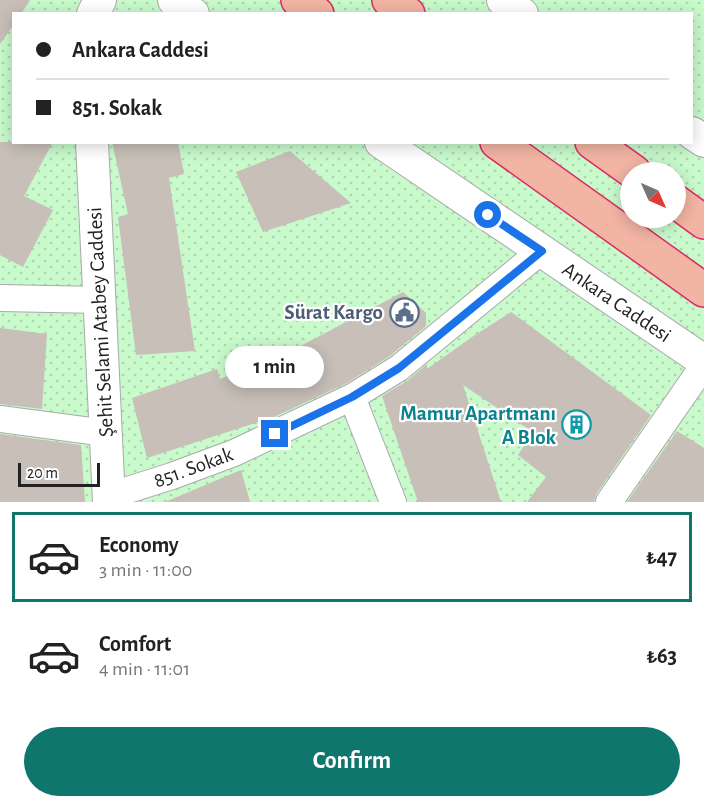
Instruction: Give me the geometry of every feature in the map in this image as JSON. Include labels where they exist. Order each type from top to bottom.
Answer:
[{"type":"highway","points":[[298,0],[314,12]]},
{"type":"highway","points":[[389,0],[405,12]]},
{"type":"highway","points":[[501,144],[704,290]]},
{"type":"highway","points":[[595,144],[620,162]]},
{"type":"highway","points":[[686,209],[704,222]]},
{"type":"street","points":[[174,0],[190,12]]},
{"type":"street","points":[[503,0],[520,12]]},
{"type":"street","points":[[525,12],[534,0]]},
{"type":"street","name":"Şehit Selami Atabey Caddesi","points":[[92,144],[109,499]]},
{"type":"street","name":"Ankara Caddesi","points":[[384,144],[704,363]]},
{"type":"street","name":"851. Sokak","points":[[109,499],[234,453],[352,397],[399,368],[542,251]]},
{"type":"street","points":[[0,298],[99,300]]},
{"type":"street","points":[[609,502],[704,363]]},
{"type":"street","points":[[352,397],[393,502]]},
{"type":"street","points":[[0,419],[106,433]]},
{"type":"green space","points":[[0,0],[704,0],[704,502],[0,502]]},
{"type":"building","points":[[0,0],[30,0],[22,12],[12,12],[12,27],[0,44]]},
{"type":"building","points":[[0,142],[52,144],[24,196],[53,210],[23,267],[0,255]]},
{"type":"building","points":[[112,144],[178,144],[184,174],[169,178],[195,351],[136,355],[118,217],[128,214]]},
{"type":"building","points":[[290,151],[351,203],[263,232],[236,172]]},
{"type":"building","points":[[403,292],[426,313],[426,326],[390,356],[345,384],[274,417],[147,458],[132,398],[217,369],[220,379],[293,350]]},
{"type":"building","points":[[511,312],[651,415],[597,493],[594,502],[527,502],[546,477],[518,455],[533,432],[463,385],[501,502],[418,502],[382,396],[407,381],[427,364],[427,369]]},
{"type":"building","points":[[0,328],[47,334],[42,409],[0,404]]},
{"type":"building","points":[[677,431],[704,448],[704,502],[627,502]]},
{"type":"building","points":[[0,434],[81,445],[85,502],[0,502]]},
{"type":"building","points":[[241,470],[250,502],[165,502]]},
{"type":"place","name":"Sürat Kargo","points":[[404,312]]},
{"type":"place","name":"Mamur Apartmanı A Blok","points":[[577,425]]},
{"type":"route","points":[[275,434],[352,397],[399,368],[542,251],[488,215]]}]
